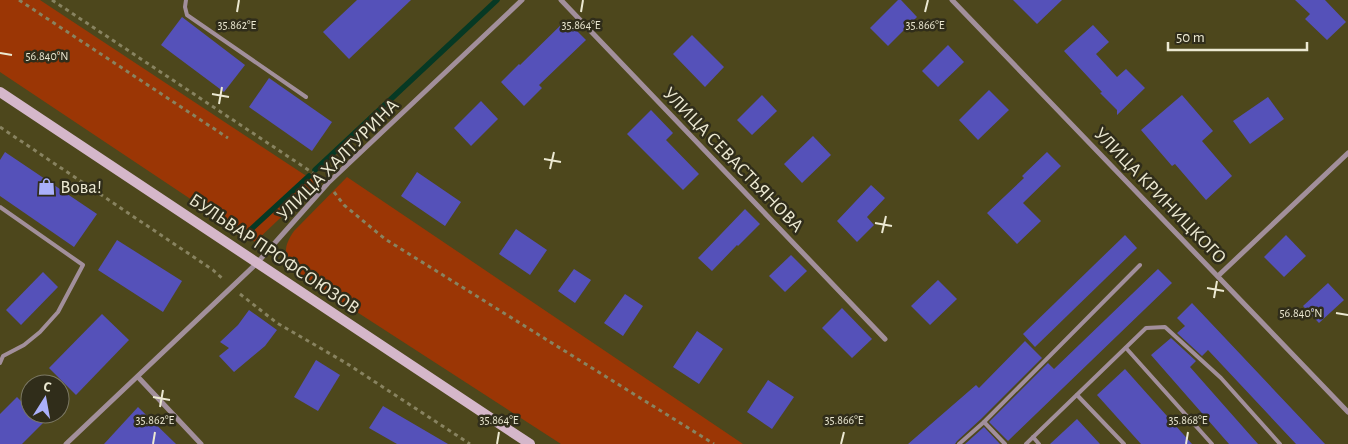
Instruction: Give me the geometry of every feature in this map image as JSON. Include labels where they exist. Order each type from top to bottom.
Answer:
[{"type":"main road","name":"БУЛЬВАР ПРОФСОЮЗОВ","points":[[0,92],[530,444]]},
{"type":"street","name":"УЛИЦА ХАЛТУРИНА","points":[[66,444],[257,263],[328,183],[522,0]]},
{"type":"street","name":"УЛИЦА СЕВАСТЬЯНОВА","points":[[561,0],[885,339]]},
{"type":"street","name":"УЛИЦА КРИНИЦКОГО","points":[[952,0],[1348,412]]},
{"type":"street","points":[[1218,276],[1348,153]]},
{"type":"street","points":[[138,377],[201,444]]},
{"type":"lane","points":[[186,0],[186,15],[306,97]]},
{"type":"lane","points":[[0,207],[83,265],[58,312],[40,332],[24,345],[3,356],[0,363]]},
{"type":"lane","points":[[959,444],[984,422],[1140,265]]},
{"type":"lane","points":[[1026,444],[1146,328],[1165,327],[1221,378],[1280,444]]},
{"type":"lane","points":[[1126,348],[1212,444]]},
{"type":"lane","points":[[0,351],[3,356]]},
{"type":"lane","points":[[1078,395],[1124,444]]},
{"type":"lane","points":[[984,422],[1005,444]]},
{"type":"lane","points":[[1033,437],[1039,444]]},
{"type":"path","points":[[19,0],[228,138]]},
{"type":"path","points":[[52,0],[328,183],[344,205],[385,239],[714,444]]},
{"type":"shaded area","points":[[0,0],[40,0],[317,183],[255,242],[0,72]]},
{"type":"shaded area","points":[[347,177],[743,444],[561,444],[295,272],[288,261],[286,252],[290,237]]},
{"type":"building","points":[[357,0],[411,0],[349,59],[323,32]]},
{"type":"building","points":[[898,0],[901,0],[917,17],[888,46],[870,28]]},
{"type":"building","points":[[1013,0],[1062,0],[1037,24]]},
{"type":"building","points":[[1295,0],[1325,0],[1346,22],[1327,40],[1305,19],[1310,14]]},
{"type":"building","points":[[182,17],[245,65],[224,92],[161,45]]},
{"type":"building","points":[[566,20],[586,40],[539,85],[542,88],[524,106],[501,82]]},
{"type":"building","points":[[1093,25],[1109,42],[1096,54],[1117,77],[1126,69],[1145,88],[1117,115],[1117,110],[1064,51]]},
{"type":"building","points":[[692,35],[724,67],[705,87],[673,54]]},
{"type":"building","points":[[948,45],[964,62],[938,87],[922,71]]},
{"type":"building","points":[[269,78],[332,122],[312,151],[249,107]]},
{"type":"building","points":[[989,90],[1009,110],[978,140],[959,120]]},
{"type":"building","points":[[762,95],[777,111],[752,135],[737,120]]},
{"type":"building","points":[[1182,95],[1213,131],[1202,141],[1232,176],[1206,200],[1175,164],[1172,166],[1141,130]]},
{"type":"building","points":[[1268,97],[1284,119],[1250,144],[1233,121]]},
{"type":"building","points":[[481,101],[498,119],[471,146],[454,128]]},
{"type":"building","points":[[651,110],[673,133],[666,140],[699,174],[683,190],[627,134]]},
{"type":"building","points":[[813,136],[831,155],[802,183],[784,164]]},
{"type":"building","points":[[5,152],[97,214],[74,247],[0,196],[0,160]]},
{"type":"building","points":[[1047,152],[1061,166],[1023,203],[1041,221],[1017,244],[987,213],[1024,178],[1022,176]]},
{"type":"building","points":[[417,172],[461,202],[445,226],[401,196]]},
{"type":"building","points":[[871,185],[885,198],[867,217],[874,225],[857,242],[837,221]]},
{"type":"building","points":[[745,209],[760,224],[712,271],[698,258]]},
{"type":"building","points":[[516,229],[547,250],[530,275],[499,254]]},
{"type":"building","points":[[1125,235],[1137,248],[1035,347],[1023,334]]},
{"type":"building","points":[[1286,235],[1306,256],[1284,277],[1264,257]]},
{"type":"building","points":[[117,240],[182,281],[163,312],[98,270]]},
{"type":"building","points":[[791,255],[807,271],[785,292],[769,276]]},
{"type":"building","points":[[574,269],[591,280],[575,303],[558,291]]},
{"type":"building","points":[[1158,269],[1172,283],[1008,441],[989,422],[1048,363],[1054,369]]},
{"type":"building","points":[[43,272],[58,287],[21,325],[6,310]]},
{"type":"building","points":[[938,280],[957,299],[930,325],[911,306]]},
{"type":"building","points":[[1328,283],[1344,300],[1319,323],[1303,306]]},
{"type":"building","points":[[625,294],[643,306],[623,336],[604,323]]},
{"type":"building","points":[[1192,303],[1325,444],[1296,444],[1208,350],[1202,356],[1177,333],[1185,326],[1177,318]]},
{"type":"building","points":[[842,308],[872,339],[852,358],[822,328]]},
{"type":"building","points":[[249,310],[277,330],[265,346],[234,372],[219,356],[229,348],[220,342],[238,325]]},
{"type":"building","points":[[102,314],[129,340],[76,395],[70,389],[70,374],[55,374],[49,368]]},
{"type":"building","points":[[697,331],[723,349],[699,384],[673,367]]},
{"type":"building","points":[[1171,338],[1196,361],[1190,367],[1258,444],[1229,444],[1151,355]]},
{"type":"building","points":[[1025,341],[1042,358],[955,444],[908,444],[976,385],[979,388]]},
{"type":"building","points":[[316,360],[340,375],[318,411],[294,397]]},
{"type":"building","points":[[1125,369],[1192,444],[1141,444],[1097,395]]},
{"type":"building","points":[[768,380],[794,397],[772,429],[747,412]]},
{"type":"building","points":[[17,397],[20,400],[20,424],[42,424],[22,444],[0,444],[0,414]]},
{"type":"building","points":[[383,406],[448,444],[397,444],[369,428]]},
{"type":"building","points":[[138,407],[176,444],[104,444]]},
{"type":"building","points":[[1077,419],[1100,444],[1050,444]]},
{"type":"building","points":[[984,427],[1000,444],[965,444]]},
{"type":"waterway","points":[[315,170],[497,0]]},
{"type":"waterway","points":[[248,232],[309,176]]},
{"type":"place","name":"Вова!","points":[[46,186]]}]
